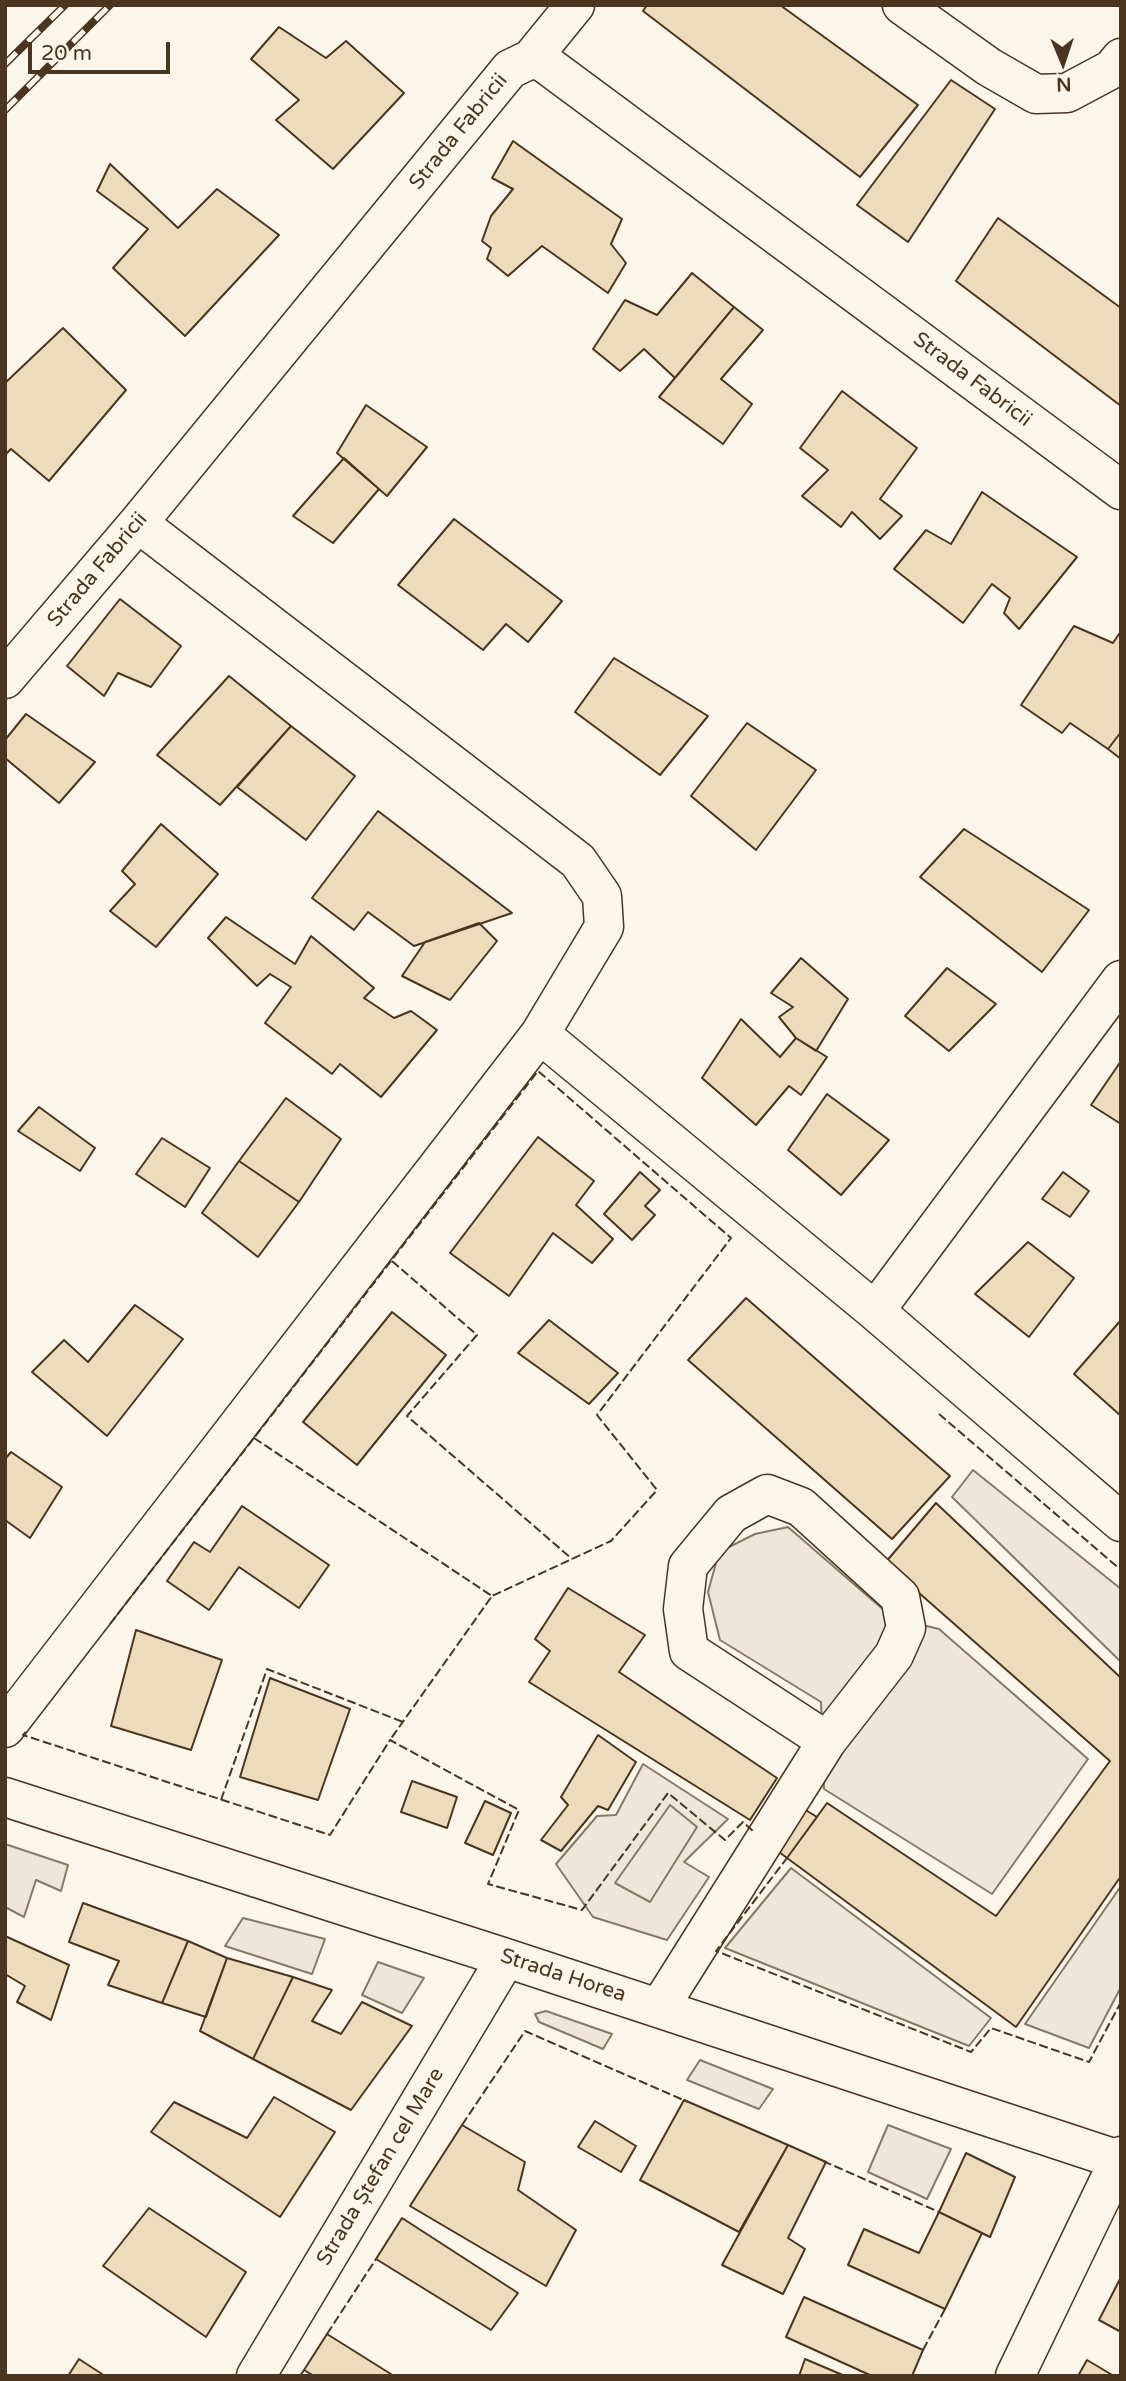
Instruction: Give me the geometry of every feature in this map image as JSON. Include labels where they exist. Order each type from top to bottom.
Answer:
[{"type":"street","points":[[531,59],[575,5]]},
{"type":"street","points":[[902,5],[989,68],[1036,94],[1067,93],[1112,69],[1121,58]]},
{"type":"street","name":"Strada Fabricii","points":[[5,679],[138,523],[510,69],[531,59],[544,62],[1121,490]]},
{"type":"street","points":[[5,1728],[540,1034],[604,927],[602,895],[578,861],[138,523]]},
{"type":"street","points":[[875,1311],[1121,980]]},
{"type":"street","points":[[540,1034],[875,1311],[1121,1522]]},
{"type":"street","points":[[659,2008],[827,1741],[894,1655],[906,1628],[900,1597],[802,1507],[767,1494],[731,1514],[688,1566],[683,1609],[689,1651],[827,1741]]},
{"type":"street","name":"Strada Horea","points":[[5,1797],[1120,2158]]},
{"type":"street","name":"Strada Ștefan cel Mare","points":[[256,2376],[506,1958]]},
{"type":"street","points":[[1015,2376],[1120,2158]]},
{"type":"shaded area","points":[[973,1470],[1121,1589],[1121,1662],[952,1497]]},
{"type":"shaded area","points":[[788,1527],[893,1618],[939,1629],[1088,1759],[992,1894],[824,1789],[821,1702],[720,1640],[708,1592],[719,1552],[755,1534]]},
{"type":"shaded area","points":[[643,1764],[728,1819],[684,1862],[709,1877],[667,1940],[593,1917],[556,1864],[597,1816],[616,1815]]},
{"type":"shaded area","points":[[670,1805],[697,1827],[650,1902],[615,1883]]},
{"type":"shaded area","points":[[5,1844],[68,1865],[61,1891],[36,1880],[24,1917],[5,1907]]},
{"type":"shaded area","points":[[791,1868],[991,2018],[969,2046],[725,1948]]},
{"type":"shaded area","points":[[1121,1886],[1121,1987],[1089,2048],[1025,2024]]},
{"type":"shaded area","points":[[243,1918],[325,1939],[312,1974],[225,1946]]},
{"type":"shaded area","points":[[378,1962],[424,1978],[402,2013],[362,1995]]},
{"type":"shaded area","points":[[546,2011],[612,2034],[603,2049],[539,2022],[535,2014]]},
{"type":"shaded area","points":[[700,2060],[773,2089],[759,2109],[687,2080]]},
{"type":"shaded area","points":[[888,2125],[951,2149],[927,2199],[868,2172]]},
{"type":"building","points":[[647,5],[780,5],[918,105],[860,177],[643,11]]},
{"type":"building","points":[[279,27],[326,58],[346,41],[404,93],[333,169],[276,120],[299,100],[251,59]]},
{"type":"building","points":[[951,80],[995,109],[908,242],[857,205]]},
{"type":"building","points":[[513,141],[622,219],[611,244],[626,263],[608,293],[542,246],[508,276],[487,259],[491,248],[482,241],[491,216],[513,189],[492,178]]},
{"type":"building","points":[[110,164],[178,228],[217,189],[279,235],[185,336],[113,268],[148,229],[97,191]]},
{"type":"building","points":[[998,218],[1121,308],[1121,406],[956,281]]},
{"type":"building","points":[[692,273],[734,307],[675,378],[644,349],[620,371],[593,349],[625,300],[657,315]]},
{"type":"building","points":[[734,307],[763,330],[721,379],[752,404],[723,444],[659,397]]},
{"type":"building","points":[[63,328],[126,390],[49,481],[11,449],[5,455],[5,383]]},
{"type":"building","points":[[842,391],[917,448],[880,499],[902,516],[880,539],[852,512],[841,527],[802,496],[828,470],[800,448]]},
{"type":"building","points":[[366,405],[427,447],[387,496],[337,453]]},
{"type":"building","points":[[344,458],[379,489],[333,543],[293,516]]},
{"type":"building","points":[[982,492],[1077,557],[1019,629],[1004,613],[1010,598],[992,584],[963,623],[894,569],[926,530],[951,544]]},
{"type":"building","points":[[454,519],[562,601],[528,642],[506,624],[483,650],[398,585]]},
{"type":"building","points":[[120,599],[181,646],[151,687],[118,673],[104,696],[67,666]]},
{"type":"building","points":[[1074,626],[1113,643],[1121,631],[1121,732],[1108,749],[1070,723],[1062,733],[1021,705]]},
{"type":"building","points":[[614,658],[708,716],[660,775],[575,712]]},
{"type":"building","points":[[229,676],[291,726],[220,805],[157,755]]},
{"type":"building","points":[[26,714],[95,762],[59,803],[5,758],[5,740]]},
{"type":"building","points":[[747,723],[816,770],[756,850],[691,796]]},
{"type":"building","points":[[291,726],[355,776],[306,840],[237,787]]},
{"type":"building","points":[[1121,732],[1121,759],[1108,749]]},
{"type":"building","points":[[378,811],[512,913],[414,946],[368,912],[354,930],[312,898]]},
{"type":"building","points":[[161,824],[218,874],[156,947],[110,911],[135,884],[122,871]]},
{"type":"building","points":[[964,829],[1089,910],[1042,972],[920,877]]},
{"type":"building","points":[[226,917],[295,964],[311,936],[374,988],[364,998],[394,1018],[411,1011],[437,1030],[381,1097],[340,1064],[332,1074],[265,1023],[291,987],[270,974],[257,986],[208,938]]},
{"type":"building","points":[[479,923],[497,941],[450,1000],[402,976],[425,942]]},
{"type":"building","points":[[801,958],[848,999],[816,1051],[796,1038],[779,1017],[793,1007],[771,993]]},
{"type":"building","points":[[947,968],[996,1004],[949,1051],[905,1016]]},
{"type":"building","points":[[741,1019],[780,1057],[796,1038],[827,1057],[801,1095],[789,1086],[756,1125],[702,1078]]},
{"type":"building","points":[[1121,1061],[1121,1124],[1091,1105]]},
{"type":"building","points":[[827,1094],[889,1140],[841,1195],[788,1150]]},
{"type":"building","points":[[286,1098],[341,1139],[299,1202],[239,1161]]},
{"type":"building","points":[[39,1107],[95,1148],[80,1171],[18,1131]]},
{"type":"building","points":[[538,1137],[594,1181],[576,1205],[613,1239],[592,1263],[553,1233],[509,1296],[450,1253]]},
{"type":"building","points":[[162,1138],[210,1168],[185,1207],[136,1174]]},
{"type":"building","points":[[239,1161],[299,1202],[258,1257],[202,1213]]},
{"type":"building","points":[[640,1172],[660,1190],[645,1206],[655,1215],[632,1240],[604,1214]]},
{"type":"building","points":[[1063,1172],[1089,1191],[1070,1217],[1042,1199]]},
{"type":"building","points":[[1028,1242],[1074,1278],[1029,1337],[975,1294]]},
{"type":"building","points":[[746,1298],[950,1476],[892,1539],[688,1360]]},
{"type":"building","points":[[135,1305],[183,1339],[107,1436],[32,1372],[64,1340],[88,1362]]},
{"type":"building","points":[[392,1312],[446,1355],[357,1465],[303,1422]]},
{"type":"building","points":[[549,1320],[618,1373],[589,1404],[518,1353]]},
{"type":"building","points":[[1121,1320],[1121,1416],[1074,1374]]},
{"type":"building","points":[[11,1452],[62,1487],[30,1538],[5,1520],[5,1459]]},
{"type":"building","points":[[936,1503],[1121,1678],[1121,1876],[1016,2027],[787,1858],[827,1803],[996,1916],[1110,1761],[885,1563]]},
{"type":"building","points":[[242,1506],[329,1565],[299,1608],[239,1567],[209,1610],[167,1581],[194,1542],[210,1552]]},
{"type":"building","points":[[568,1588],[645,1635],[619,1672],[777,1778],[750,1820],[529,1682],[550,1651],[535,1639]]},
{"type":"building","points":[[136,1630],[222,1660],[191,1750],[111,1726]]},
{"type":"building","points":[[270,1678],[350,1709],[318,1800],[240,1777]]},
{"type":"building","points":[[598,1735],[636,1762],[608,1810],[598,1806],[561,1851],[541,1840],[568,1805],[561,1797]]},
{"type":"building","points":[[412,1781],[457,1797],[447,1828],[401,1812]]},
{"type":"building","points":[[485,1801],[511,1813],[493,1855],[465,1843]]},
{"type":"building","points":[[799,1806],[817,1817],[787,1858],[771,1846]]},
{"type":"building","points":[[83,1903],[188,1941],[162,2003],[108,1985],[119,1961],[69,1942]]},
{"type":"building","points":[[5,1936],[69,1965],[51,2020],[17,2002],[25,1986],[5,1974]]},
{"type":"building","points":[[188,1941],[227,1958],[206,2017],[162,2003]]},
{"type":"building","points":[[227,1958],[293,1977],[253,2059],[200,2031]]},
{"type":"building","points":[[293,1977],[332,1990],[312,2021],[341,2034],[362,2002],[412,2026],[351,2110],[253,2059]]},
{"type":"building","points":[[274,2097],[335,2132],[280,2217],[151,2132],[174,2102],[247,2138]]},
{"type":"building","points":[[684,2100],[788,2145],[739,2232],[640,2180]]},
{"type":"building","points":[[595,2121],[636,2146],[621,2172],[578,2147]]},
{"type":"building","points":[[462,2125],[525,2162],[518,2190],[576,2230],[546,2286],[410,2206]]},
{"type":"building","points":[[788,2145],[826,2162],[788,2238],[805,2249],[783,2294],[722,2265]]},
{"type":"building","points":[[966,2153],[1015,2177],[990,2237],[939,2212]]},
{"type":"building","points":[[149,2208],[246,2272],[206,2337],[103,2266]]},
{"type":"building","points":[[939,2212],[982,2233],[945,2309],[848,2265],[864,2229],[919,2253]]},
{"type":"building","points":[[402,2218],[518,2293],[491,2330],[376,2259]]},
{"type":"building","points":[[1121,2277],[1121,2332],[1099,2320]]},
{"type":"building","points":[[804,2297],[923,2350],[912,2376],[872,2376],[786,2337]]},
{"type":"building","points":[[327,2334],[394,2376],[314,2376],[304,2370]]},
{"type":"building","points":[[79,2359],[105,2376],[68,2376]]},
{"type":"building","points":[[805,2359],[845,2376],[799,2376]]},
{"type":"building","points":[[1087,2360],[1114,2376],[1078,2376]]},
{"type":"railway","points":[[5,64],[65,5]]},
{"type":"railway","points":[[5,110],[110,5]]},
{"type":"fence","points":[[110,1624],[538,1071],[731,1238],[597,1415],[657,1490],[611,1541],[492,1596]]},
{"type":"fence","points":[[392,1261],[477,1335],[407,1416],[572,1559]]},
{"type":"fence","points":[[939,1414],[1121,1570]]},
{"type":"fence","points":[[254,1438],[492,1596],[390,1740]]},
{"type":"fence","points":[[221,1800],[267,1669],[403,1722]]},
{"type":"fence","points":[[26,1732],[23,1735],[330,1835],[390,1740],[519,1810],[488,1884],[582,1910],[668,1793],[725,1840],[743,1822],[753,1831]]},
{"type":"fence","points":[[786,1857],[716,1951],[971,2052],[991,2028],[1089,2062],[1121,2002]]},
{"type":"fence","points":[[462,2125],[525,2031],[688,2102]]},
{"type":"fence","points":[[823,2161],[939,2212]]},
{"type":"fence","points":[[327,2334],[376,2259]]},
{"type":"fence","points":[[923,2350],[945,2309]]},
{"type":"fence","points":[[300,2376],[304,2370]]}]
